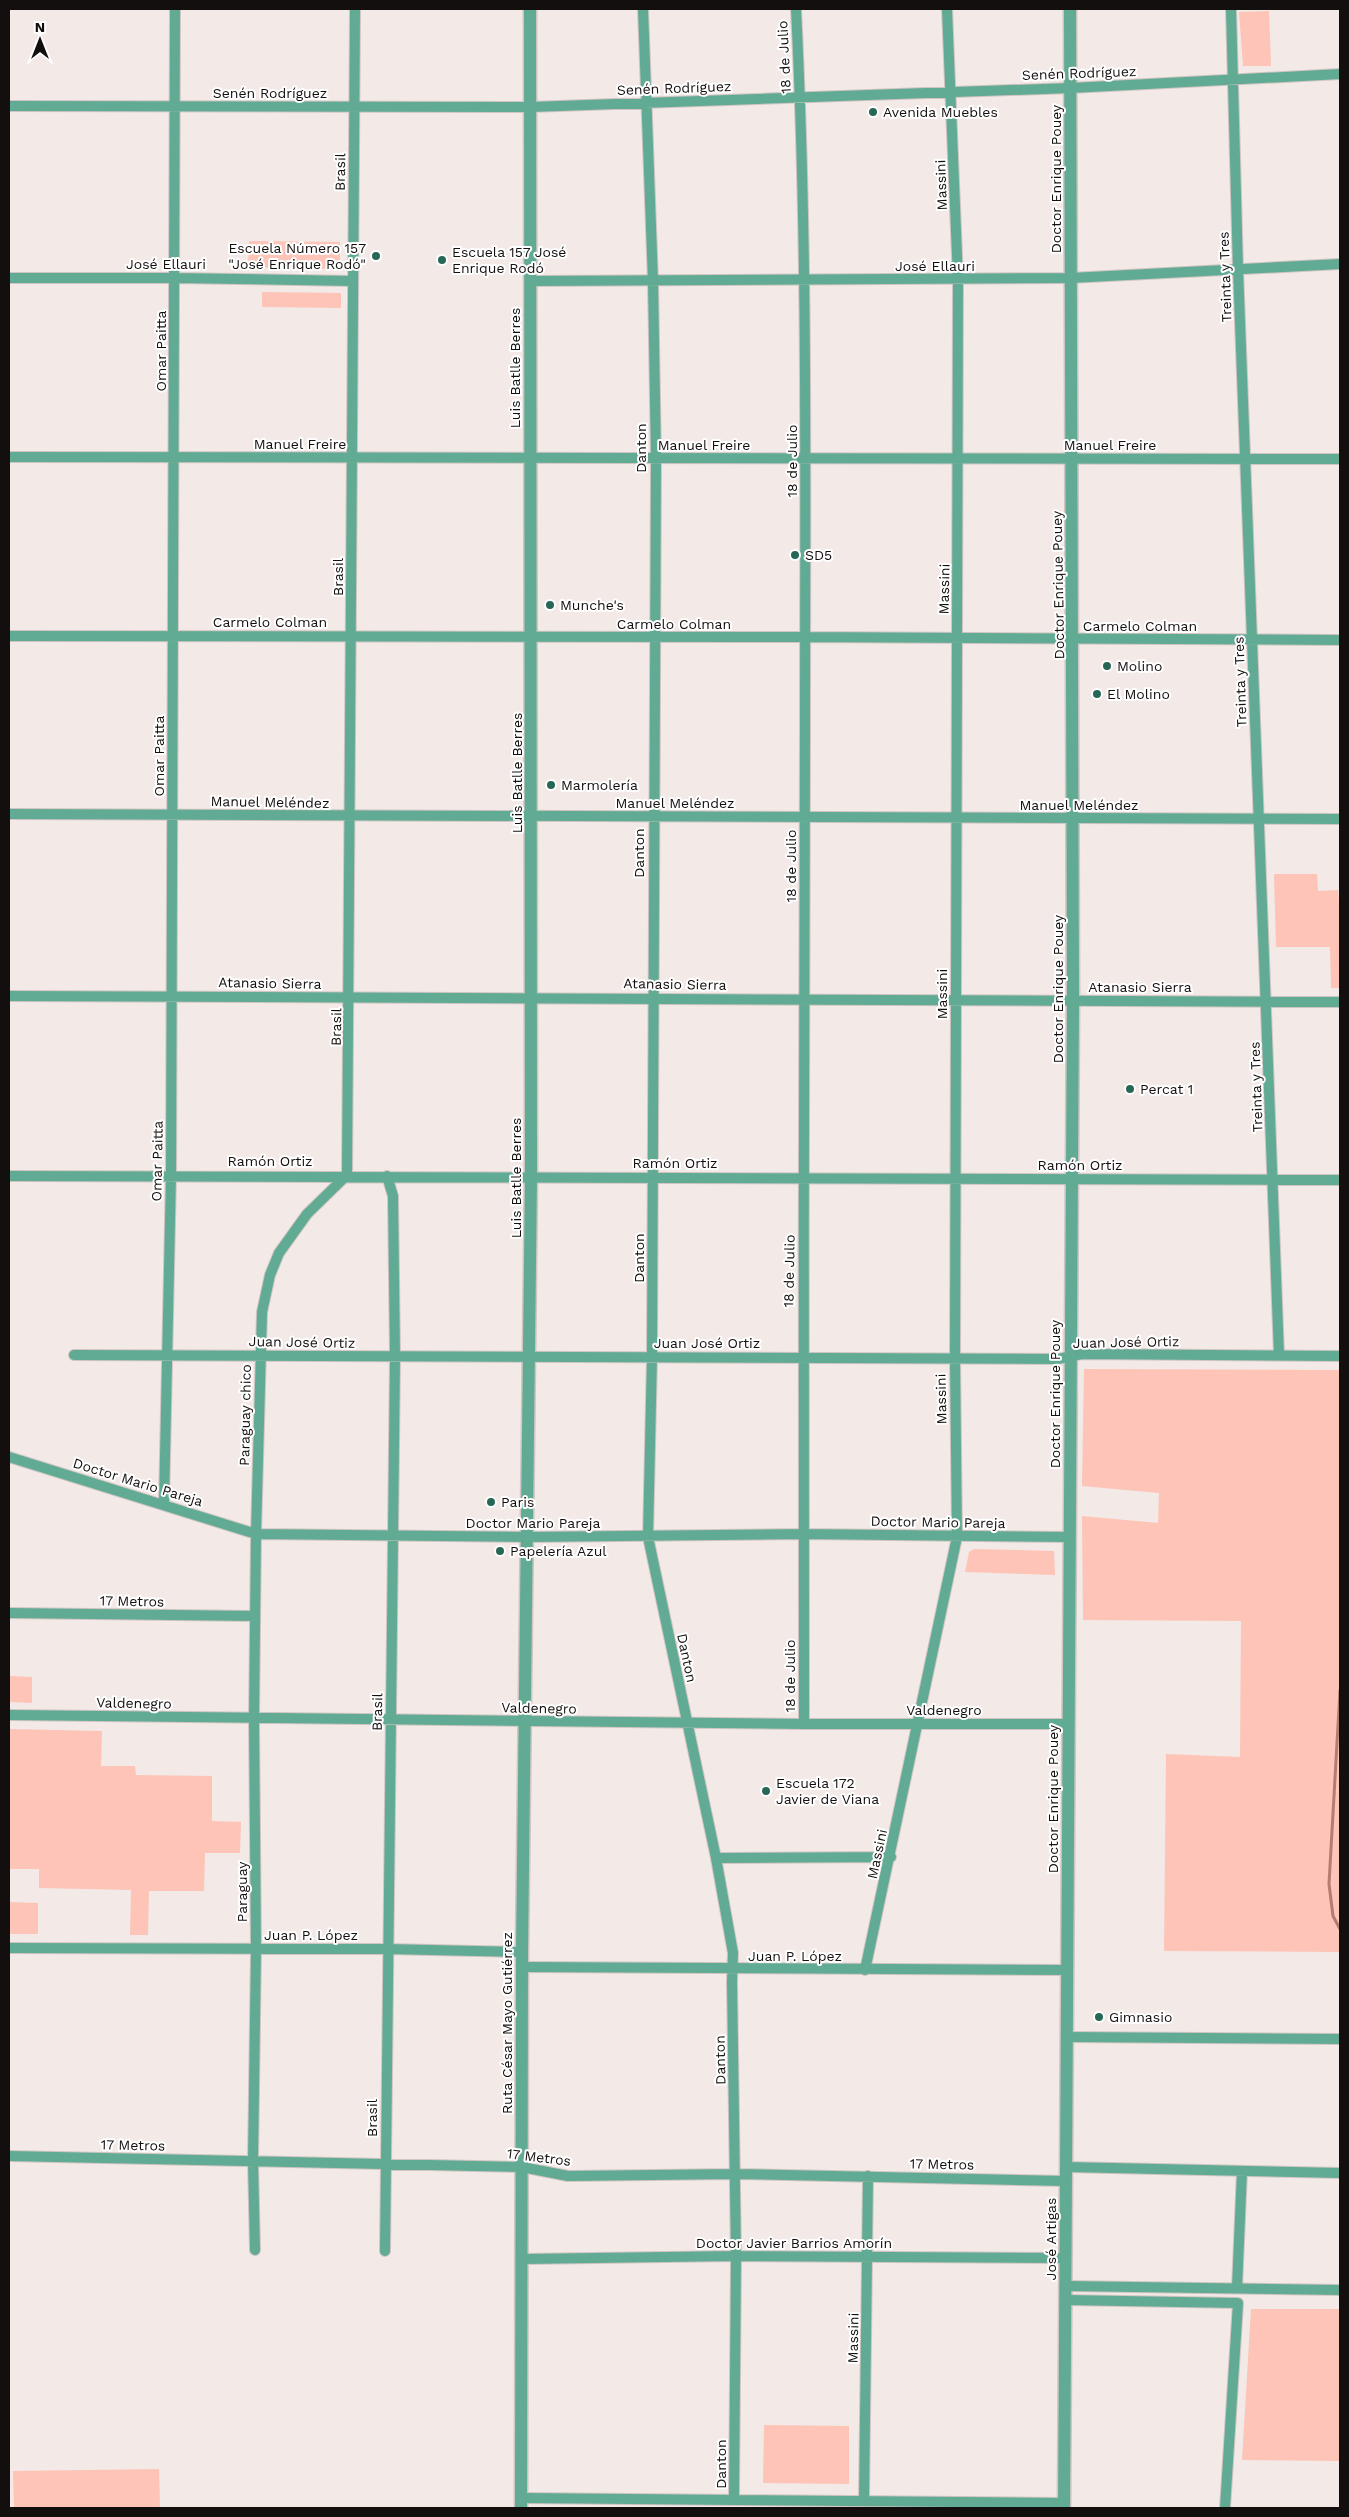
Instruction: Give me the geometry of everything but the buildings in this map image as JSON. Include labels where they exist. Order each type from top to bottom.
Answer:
[{"type":"street","name":"Omar Paitta","points":[[164,1504],[171,1175],[175,457],[175,9]]},
{"type":"street","name":"Brasil","points":[[347,1175],[350,998],[352,281],[355,9]]},
{"type":"street","name":"Luis Batlle Berres","points":[[529,1537],[532,816],[530,9]]},
{"type":"street","name":"Danton","points":[[643,9],[648,103],[656,459],[652,1356],[648,1537],[716,1858],[733,1952],[736,2256],[734,2499]]},
{"type":"street","name":"18 de Julio","points":[[796,9],[806,280],[805,1000],[802,1357],[804,1724]]},
{"type":"street","name":"Massini","points":[[865,1970],[891,1857],[916,1724],[957,1537],[955,1358],[959,460],[958,280],[947,9]]},
{"type":"street","name":"Doctor Enrique Pouey","points":[[1068,1970],[1074,640],[1071,459],[1070,9]]},
{"type":"street","name":"Treinta y Tres","points":[[1231,9],[1238,269],[1280,1355]]},
{"type":"street","name":"Senén Rodríguez","points":[[9,106],[530,107],[951,90],[1071,88],[1340,74]]},
{"type":"street","name":"José Ellauri","points":[[530,281],[1070,278],[1340,264]]},
{"type":"street","name":"José Ellauri","points":[[9,278],[352,281]]},
{"type":"street","name":"Manuel Freire","points":[[9,457],[530,457],[959,460],[1340,459]]},
{"type":"street","name":"Carmelo Colman","points":[[9,636],[1340,640]]},
{"type":"street","name":"Manuel Meléndez","points":[[9,814],[350,817],[1340,819]]},
{"type":"street","name":"Atanasio Sierra","points":[[9,996],[350,998],[531,996],[805,1000],[1340,1002]]},
{"type":"street","name":"Ramón Ortiz","points":[[9,1176],[347,1175],[1340,1180]]},
{"type":"street","name":"Paraguay chico","points":[[256,1534],[262,1312],[270,1275],[278,1252],[307,1214],[347,1175]]},
{"type":"street","name":"Brasil","points":[[385,2250],[395,1357],[393,1196],[387,1176]]},
{"type":"street","name":"Juan José Ortiz","points":[[74,1355],[1058,1359],[1082,1354],[1340,1356]]},
{"type":"street","name":"Doctor Mario Pareja","points":[[9,1457],[256,1534],[529,1537],[803,1534],[1069,1537]]},
{"type":"street","name":"Paraguay","points":[[255,2250],[253,2161],[256,1949],[254,1719],[256,1534]]},
{"type":"street","name":"Ruta César Mayo Gutiérrez","points":[[521,2503],[522,1952],[529,1537]]},
{"type":"street","name":"17 Metros","points":[[9,1613],[255,1616]]},
{"type":"street","name":"Valdenegro","points":[[9,1715],[686,1723],[1068,1724]]},
{"type":"street","points":[[716,1858],[891,1857]]},
{"type":"street","name":"Juan P. López","points":[[9,1948],[387,1949],[522,1952]]},
{"type":"street","name":"Juan P. López","points":[[523,1967],[1068,1970]]},
{"type":"street","name":"José Artigas","points":[[1064,2505],[1068,1970]]},
{"type":"street","points":[[1066,2037],[1340,2039]]},
{"type":"street","name":"17 Metros","points":[[9,2156],[522,2167],[568,2176],[735,2174],[1066,2181]]},
{"type":"street","points":[[1066,2167],[1340,2173]]},
{"type":"street","points":[[1237,2288],[1242,2171]]},
{"type":"street","name":"Massini","points":[[864,2500],[868,2176]]},
{"type":"street","name":"Doctor Javier Barrios Amorín","points":[[522,2258],[736,2256],[1066,2258]]},
{"type":"street","points":[[1066,2286],[1340,2290]]},
{"type":"street","points":[[1065,2300],[1238,2303],[1225,2508]]},
{"type":"street","points":[[521,2503],[734,2499],[1064,2505]]},
{"type":"shaded area","points":[[1269,11],[1271,66],[1243,66],[1239,12]]},
{"type":"shaded area","points":[[249,241],[340,242],[340,269],[248,267]]},
{"type":"shaded area","points":[[262,292],[341,293],[341,308],[262,307]]},
{"type":"shaded area","points":[[1274,874],[1317,874],[1318,891],[1338,890],[1340,913],[1340,988],[1331,988],[1330,947],[1276,947]]},
{"type":"shaded area","points":[[1084,1369],[1340,1370],[1340,1952],[1164,1951],[1166,1754],[1240,1757],[1241,1621],[1083,1620],[1082,1516],[1158,1523],[1159,1493],[1082,1486]]},
{"type":"shaded area","points":[[974,1549],[1054,1551],[1055,1575],[965,1572],[969,1552]]},
{"type":"shaded area","points":[[9,1676],[32,1677],[32,1703],[9,1702]]},
{"type":"shaded area","points":[[9,1729],[102,1731],[101,1766],[135,1766],[136,1775],[212,1776],[212,1821],[241,1822],[240,1853],[205,1853],[204,1891],[149,1891],[148,1935],[130,1935],[131,1890],[39,1888],[39,1869],[9,1869]]},
{"type":"shaded area","points":[[9,1902],[38,1903],[38,1934],[9,1934]]},
{"type":"shaded area","points":[[1251,2309],[1340,2309],[1340,2461],[1242,2460]]},
{"type":"shaded area","points":[[764,2425],[849,2426],[849,2484],[763,2483]]},
{"type":"shaded area","points":[[159,2469],[160,2508],[14,2508],[13,2471]]},
{"type":"waterway","points":[[1340,1690],[1329,1884],[1333,1916],[1340,1929]]},
{"type":"place","name":"Avenida Muebles","points":[[873,112]]},
{"type":"place","name":"Escuela Número 157 \"José Enrique Rodó\"","points":[[376,256]]},
{"type":"place","name":"Escuela 157 José Enrique Rodó","points":[[442,260]]},
{"type":"place","name":"SD5","points":[[795,555]]},
{"type":"place","name":"Munche's","points":[[550,605]]},
{"type":"place","name":"Molino","points":[[1107,666]]},
{"type":"place","name":"El Molino","points":[[1097,694]]},
{"type":"place","name":"Marmolería","points":[[551,785]]},
{"type":"place","name":"Percat 1","points":[[1130,1089]]},
{"type":"place","name":"Paris","points":[[491,1502]]},
{"type":"place","name":"Papelería Azul","points":[[500,1551]]},
{"type":"place","name":"Escuela 172 Javier de Viana","points":[[766,1791]]},
{"type":"place","name":"Gimnasio","points":[[1099,2017]]}]
